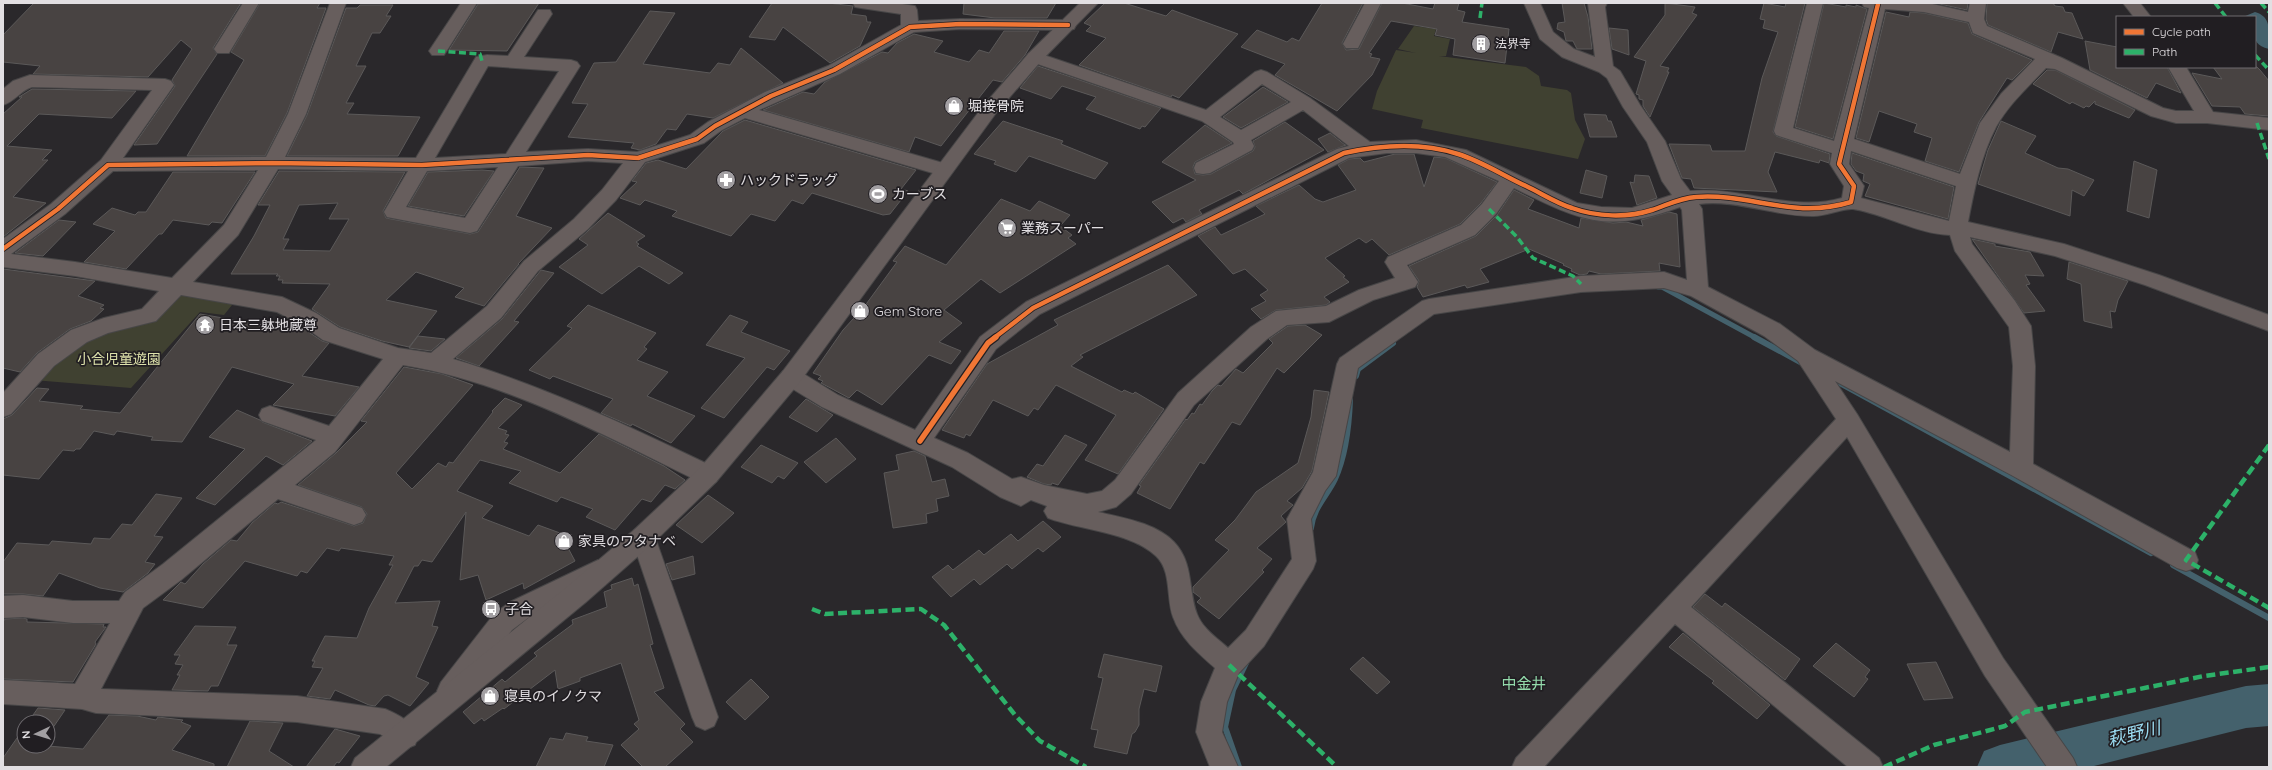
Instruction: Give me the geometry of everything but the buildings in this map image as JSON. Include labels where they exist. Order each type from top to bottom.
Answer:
[{"type":"street","points":[[223,49],[251,3]]},
{"type":"street","points":[[3,408],[46,360],[79,336],[104,326],[149,315],[175,286],[231,230],[272,163],[297,114],[338,3]]},
{"type":"street","points":[[438,51],[469,3]]},
{"type":"street","points":[[861,3],[909,10],[910,27]]},
{"type":"street","points":[[365,767],[435,712],[483,645],[503,622],[519,610],[611,564],[643,537],[708,475],[791,377],[943,170],[990,109],[1035,57],[1090,3]]},
{"type":"street","points":[[1352,44],[1373,3]]},
{"type":"street","points":[[1532,3],[1546,35],[1568,52],[1605,68],[1614,74],[1632,107],[1656,141],[1672,181],[1692,209],[1698,292]]},
{"type":"street","points":[[1599,3],[1596,4],[1605,68]]},
{"type":"street","points":[[1814,3],[1785,95],[1783,131],[1843,146],[1966,183]]},
{"type":"street","points":[[2131,3],[2142,16]]},
{"type":"street","points":[[1850,202],[1854,186],[1839,164],[1874,4],[1977,11],[1979,30],[2056,62],[2157,112],[2176,117],[2207,117],[2269,124]]},
{"type":"street","points":[[513,61],[544,14]]},
{"type":"street","points":[[108,165],[272,163],[422,165],[588,155],[638,158],[697,139],[771,96],[834,70],[910,27],[960,24],[1013,26],[1068,24]]},
{"type":"street","points":[[1035,57],[1208,117],[1240,138],[1245,146],[1203,168]]},
{"type":"street","points":[[482,61],[513,61],[571,66],[470,226],[394,212],[482,61]]},
{"type":"street","points":[[2021,469],[2024,366],[2020,326],[2008,307],[1962,246],[1959,229],[1966,183],[1987,127],[2007,98],[2042,62],[2056,62]]},
{"type":"street","points":[[2178,68],[2207,117]]},
{"type":"street","points":[[1208,117],[1261,76],[1304,102],[1365,148]]},
{"type":"street","points":[[3,99],[19,85],[30,80],[165,85],[108,165],[58,209],[3,249]]},
{"type":"street","points":[[1240,138],[1304,102]]},
{"type":"street","points":[[743,111],[943,170]]},
{"type":"street","points":[[920,441],[988,343],[1033,308],[1239,207],[1308,170],[1344,153],[1365,148],[1403,146],[1442,149],[1459,154],[1571,208],[1590,213],[1629,214],[1650,211],[1683,198],[1706,197],[1807,210],[1834,208],[1850,202],[1943,228],[1968,229],[2057,249],[2152,280],[2269,323]]},
{"type":"street","points":[[435,362],[494,312],[531,266],[581,224],[609,195],[638,158]]},
{"type":"street","points":[[1008,490],[1021,487],[1043,495],[1087,504],[1108,500],[1123,487],[1186,399],[1259,333],[1283,317],[1329,314],[1366,295],[1408,282],[1395,262],[1468,230],[1489,209],[1510,179]]},
{"type":"street","points":[[3,260],[75,269],[282,305],[309,318],[331,334],[398,356],[435,362],[501,382],[609,427],[708,475]]},
{"type":"street","points":[[1224,767],[1209,732],[1214,702],[1229,665],[1255,638],[1304,561],[1299,519],[1317,484],[1324,476],[1348,364],[1428,307],[1581,284],[1664,280],[1698,292],[1772,330],[1806,355],[2021,469],[2186,560]]},
{"type":"street","points":[[1806,355],[1849,420],[1994,667],[2063,767]]},
{"type":"street","points":[[82,697],[124,622],[126,612],[134,600],[172,572],[327,445],[398,356]]},
{"type":"street","points":[[791,377],[830,401],[960,460],[1008,490],[1031,501],[1069,516],[1140,534],[1165,550],[1177,571],[1183,610],[1190,627],[1229,665]]},
{"type":"street","points":[[270,415],[334,437]]},
{"type":"street","points":[[1526,767],[1673,607],[1849,420]]},
{"type":"street","points":[[275,488],[354,515]]},
{"type":"street","points":[[643,537],[705,717]]},
{"type":"street","points":[[3,607],[23,606],[74,612],[126,612]]},
{"type":"street","points":[[1673,607],[1869,767]]},
{"type":"street","points":[[3,692],[82,697],[96,701],[297,709],[385,722],[405,736]]},
{"type":"green space","points":[[1414,26],[1436,29],[1434,36],[1450,39],[1446,56],[1439,56],[1526,67],[1539,76],[1541,86],[1567,90],[1571,93],[1575,120],[1585,139],[1578,159],[1421,128],[1423,120],[1372,109],[1377,91],[1396,50],[1416,53],[1398,49]]},
{"type":"green space","name":"小合児童遊園","points":[[183,291],[236,300],[224,315],[200,312],[131,388],[33,380],[79,343]]},
{"type":"waterway","name":"萩野川","points":[[2256,22],[2269,40]]},
{"type":"waterway","points":[[1658,287],[1662,287],[1756,338]]},
{"type":"waterway","points":[[1754,337],[1804,364]]},
{"type":"waterway","points":[[1356,376],[1358,369],[1393,343]]},
{"type":"waterway","points":[[1840,383],[2151,553]]},
{"type":"waterway","points":[[1311,528],[1314,514],[1332,485],[1339,470],[1348,430],[1350,400]]},
{"type":"waterway","points":[[2173,565],[2269,618]]},
{"type":"waterway","points":[[1239,767],[1225,727],[1233,690],[1247,661]]},
{"type":"waterway","name":"萩野川","points":[[2000,767],[2246,707],[2269,705]]},
{"type":"marked path","points":[[1480,18],[1482,3]]},
{"type":"marked path","points":[[2215,3],[2225,16]]},
{"type":"marked path","points":[[2261,3],[2269,12]]},
{"type":"marked path","points":[[438,51],[480,54],[482,61]]},
{"type":"marked path","points":[[2256,56],[2269,70]]},
{"type":"marked path","points":[[2257,123],[2269,159]]},
{"type":"marked path","points":[[1489,209],[1517,237],[1533,258],[1573,276],[1581,284]]},
{"type":"marked path","points":[[2269,445],[2186,560],[2269,608]]},
{"type":"marked path","points":[[812,609],[825,614],[921,609],[944,625],[1015,715],[1040,741],[1086,767]]},
{"type":"marked path","points":[[1229,665],[1246,679],[1337,767]]},
{"type":"marked path","points":[[1884,767],[1934,745],[2005,726],[2025,712],[2204,676],[2269,667]]},
{"type":"cycle path","points":[[920,441],[988,343],[1033,308],[1344,153],[1387,146],[1416,146],[1445,150],[1459,154],[1571,208],[1591,213],[1611,215],[1642,213],[1677,201],[1696,197],[1741,200],[1778,207],[1815,210],[1851,202],[1854,186],[1839,164],[1878,4]]},
{"type":"cycle path","points":[[3,249],[58,209],[108,165],[272,163],[422,165],[588,155],[638,158],[697,139],[715,126],[771,96],[834,70],[910,27],[960,24],[1013,26],[1068,25]]},
{"type":"place","name":"法界寺","points":[[1481,44]]},
{"type":"place","name":"堀接骨院","points":[[954,106]]},
{"type":"place","name":"ハックドラッグ","points":[[726,180]]},
{"type":"place","name":"カーブス","points":[[878,194]]},
{"type":"place","name":"業務スーパー","points":[[1007,228]]},
{"type":"place","name":"Gem Store","points":[[860,311]]},
{"type":"place","name":"日本三躰地蔵尊","points":[[205,325]]},
{"type":"place","name":"家具のワタナベ","points":[[564,541]]},
{"type":"place","name":"子合","points":[[491,609]]},
{"type":"place","name":"寝具のイノクマ","points":[[490,696]]},
{"type":"district","name":"中金井","points":[[1524,684]]}]
